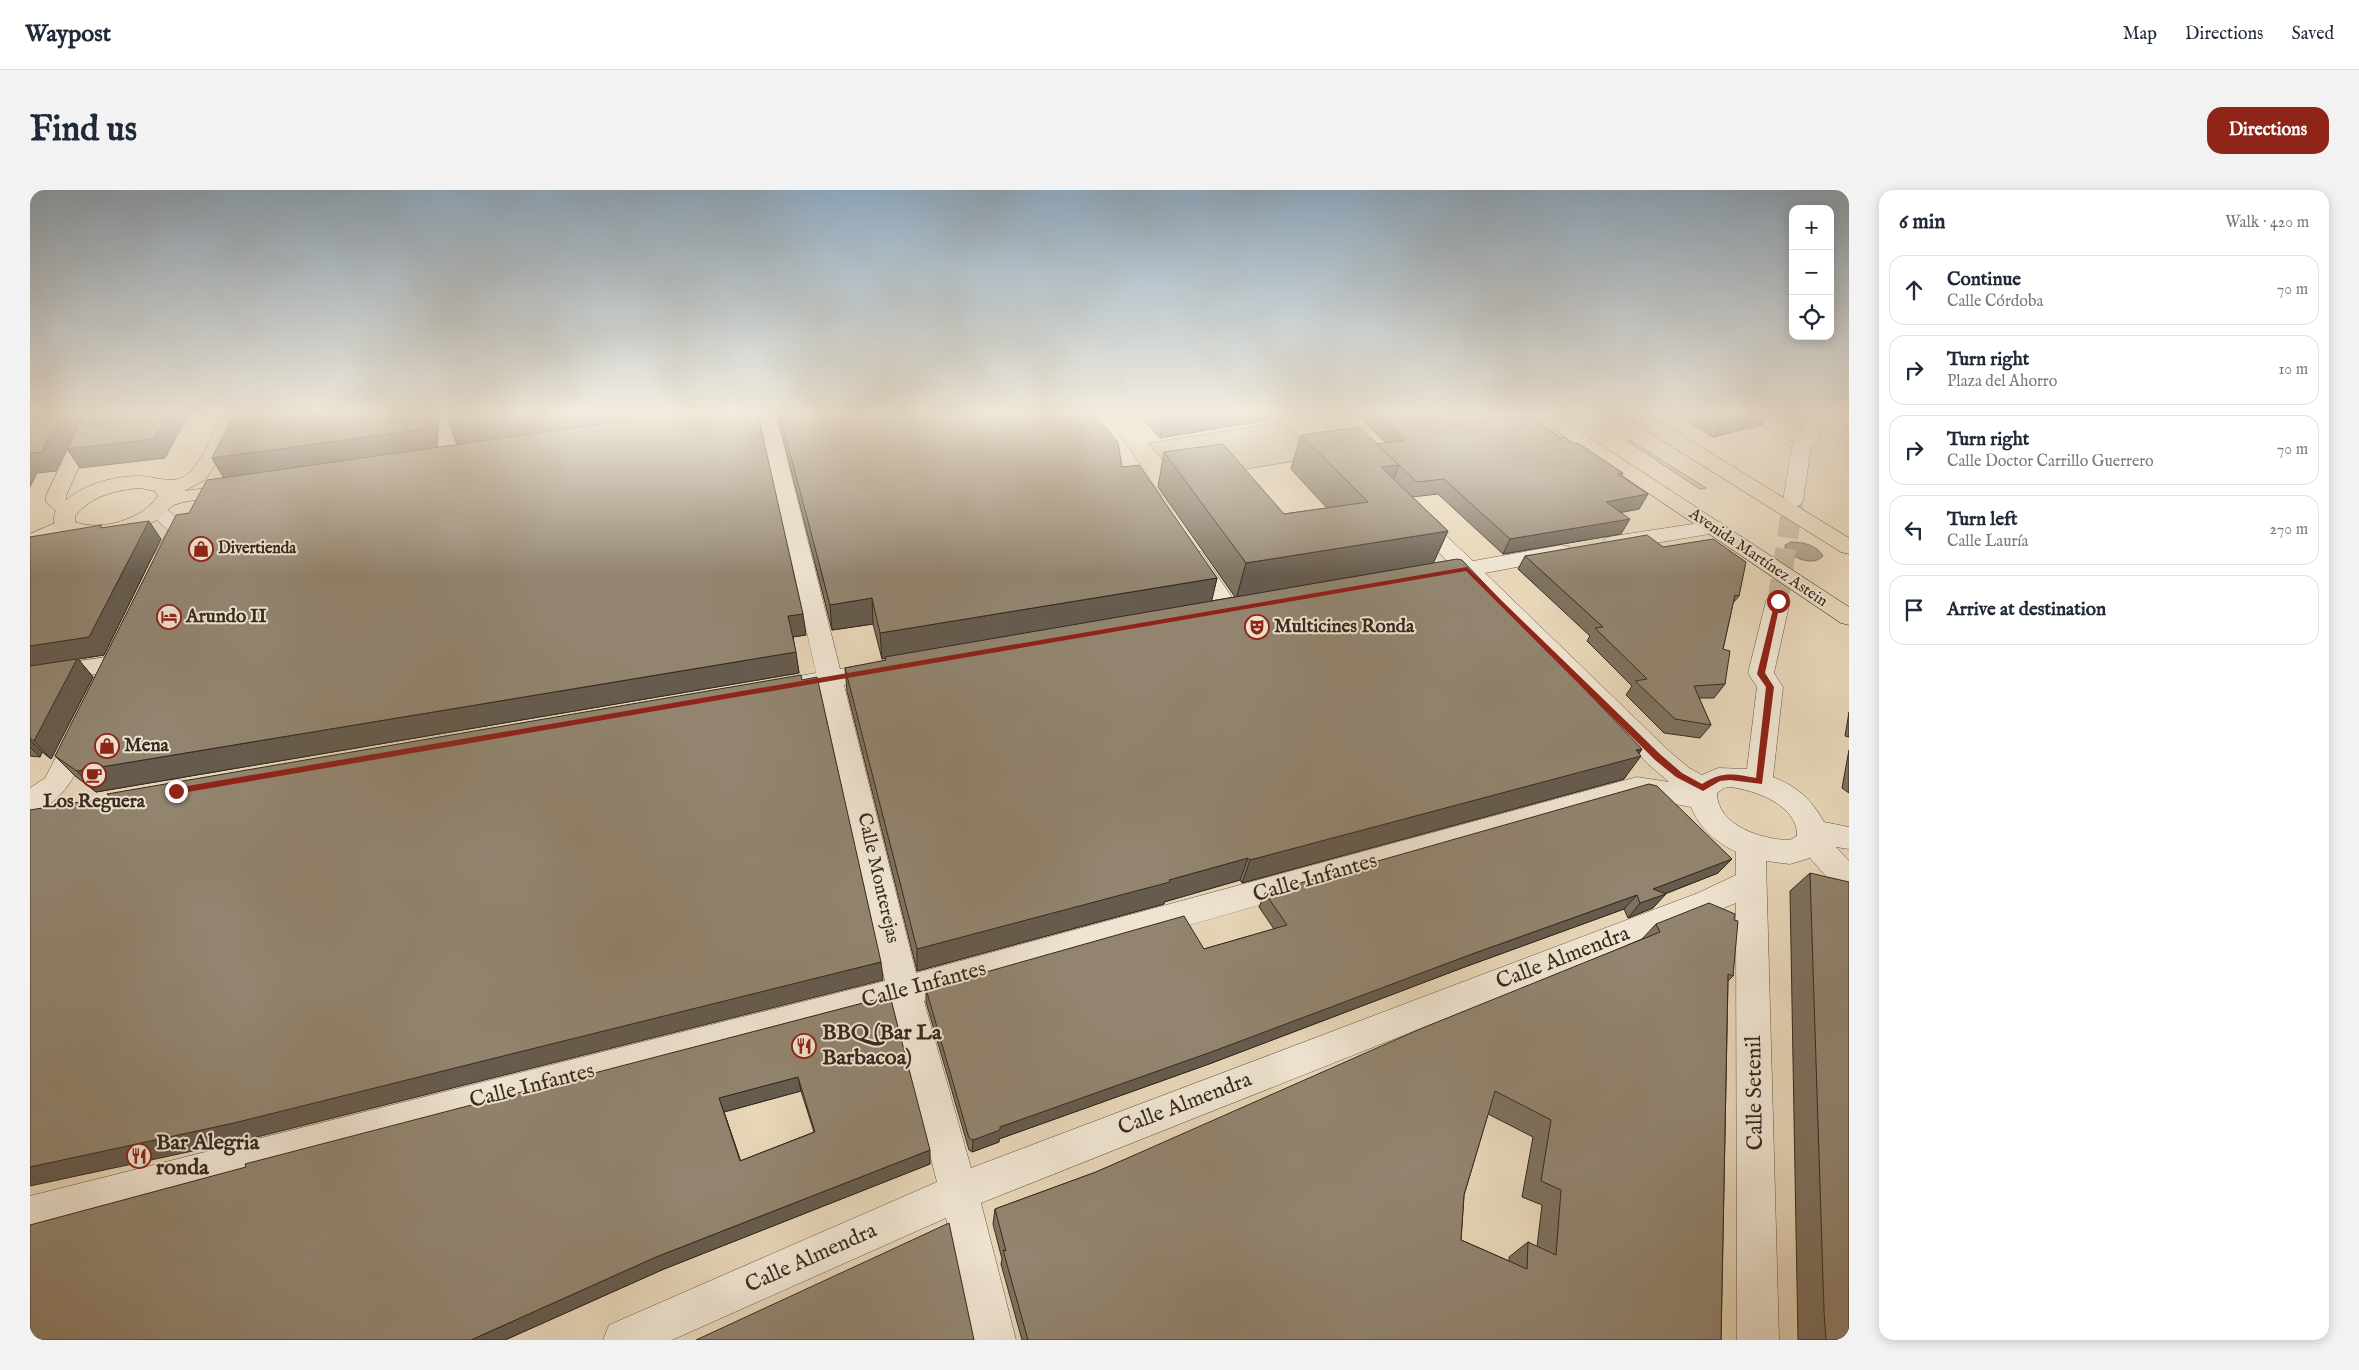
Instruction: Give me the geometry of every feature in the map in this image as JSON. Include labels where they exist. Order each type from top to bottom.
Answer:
[{"type":"main road","points":[[68,469],[56,496],[56,502],[72,529],[83,532],[98,532],[130,524],[198,476],[203,469]]},
{"type":"main road","name":"Avenida Martínez Astein","points":[[1624,469],[1849,618]]},
{"type":"main road","points":[[1722,469],[1849,547]]},
{"type":"main road","points":[[66,518],[93,492],[125,483],[153,483],[162,486],[163,501]]},
{"type":"main road","points":[[163,501],[250,488]]},
{"type":"street","name":"Calle Monterejas","points":[[771,469],[831,678],[904,990],[959,1192],[996,1340]]},
{"type":"street","points":[[1133,469],[1162,512]]},
{"type":"street","points":[[1368,469],[1371,472]]},
{"type":"street","points":[[1793,501],[1798,469]]},
{"type":"street","points":[[1399,500],[1658,758],[1701,793],[1704,810],[1715,823],[1731,835],[1751,845],[1771,851],[1789,852],[1803,848],[1812,836]]},
{"type":"street","points":[[158,571],[179,529],[163,501]]},
{"type":"street","points":[[30,531],[66,518]]},
{"type":"street","points":[[30,544],[66,518]]},
{"type":"street","points":[[1416,578],[1713,527]]},
{"type":"street","points":[[1184,544],[1238,607],[1199,614]]},
{"type":"street","points":[[1759,782],[1770,687],[1761,674],[1778,601]]},
{"type":"street","points":[[30,676],[118,656],[102,690]]},
{"type":"street","points":[[762,690],[909,665]]},
{"type":"street","points":[[30,802],[56,785],[89,716]]},
{"type":"street","points":[[1701,793],[1718,778],[1730,777],[1759,782],[1789,798],[1810,819],[1812,836],[1849,881]]},
{"type":"street","name":"Calle Infantes","points":[[30,1216],[904,990],[1637,788],[1701,793]]},
{"type":"street","points":[[30,816],[61,810]]},
{"type":"street","points":[[1812,836],[1849,838]]},
{"type":"street","name":"Calle Setenil","points":[[1751,845],[1758,1340]]},
{"type":"street","name":"Calle Almendra","points":[[624,1340],[959,1192],[1709,902],[1752,882]]},
{"type":"shaded area","points":[[1170,469],[1248,469],[1180,480]]},
{"type":"shaded area","points":[[1669,469],[1675,469],[1706,488],[1700,489]]},
{"type":"shaded area","points":[[1791,542],[1809,545],[1817,549],[1823,556],[1814,561],[1797,558],[1785,548],[1785,545]]},
{"type":"building","points":[[287,469],[770,469],[803,614],[788,616],[796,652],[77,771],[55,756],[176,515],[189,513],[207,480]]},
{"type":"building","points":[[794,469],[1142,469],[1217,578],[880,633],[872,598],[830,605]]},
{"type":"building","points":[[1176,469],[1244,469],[1284,514],[1368,502],[1335,469],[1383,469],[1448,531],[1246,563]]},
{"type":"building","points":[[1403,469],[1616,469],[1623,473],[1618,474],[1648,494],[1606,502],[1630,519],[1510,539],[1444,479],[1417,482]]},
{"type":"building","points":[[149,521],[89,637],[30,646],[30,537],[102,525],[100,528]]},
{"type":"building","points":[[1647,535],[1663,547],[1713,539],[1746,562],[1739,596],[1735,595],[1723,649],[1730,651],[1725,684],[1694,686],[1711,725],[1675,719],[1635,681],[1647,679],[1595,628],[1603,627],[1525,556]]},
{"type":"building","points":[[1457,559],[1462,560],[1642,749],[1636,750],[1641,756],[1250,860],[1248,858],[1169,880],[1170,882],[917,949],[845,668],[886,660],[885,657]]},
{"type":"building","points":[[77,659],[34,741],[30,738],[30,666]]},
{"type":"building","points":[[801,675],[802,680],[817,677],[881,962],[234,1123],[30,1167],[30,810],[111,797],[107,794]]},
{"type":"building","points":[[1649,784],[1657,786],[1732,859],[1653,889],[1666,894],[1640,903],[1637,895],[1472,954],[1214,1051],[1000,1127],[1000,1130],[973,1140],[969,1138],[926,989],[1184,916],[1204,949],[1287,925],[1265,893]]},
{"type":"building","points":[[1810,873],[1849,882],[1849,1340],[1826,1340]]},
{"type":"building","points":[[1709,903],[1735,914],[1734,920],[1738,921],[1733,976],[1728,974],[1721,1340],[1028,1340],[1003,1250],[1006,1251],[995,1209],[1096,1172],[1420,1029],[1660,932],[1656,924]],"holes":[[[1495,1091],[1551,1120],[1541,1181],[1561,1190],[1556,1255],[1528,1242],[1527,1269],[1461,1240],[1464,1195]]]},
{"type":"building","points":[[890,996],[930,1150],[656,1257],[471,1340],[30,1340],[30,1225],[246,1167],[245,1164]],"holes":[[[798,1077],[815,1132],[740,1161],[719,1098]]]},
{"type":"building","points":[[949,1223],[974,1340],[696,1340]]},
{"type":"tunnel","points":[[1778,601],[1793,501]]},
{"type":"place","name":"Divertienda","points":[[201,549]]},
{"type":"place","name":"Arundo II","points":[[169,617]]},
{"type":"place","name":"Multicines Ronda","points":[[1257,627]]},
{"type":"place","name":"Mena","points":[[107,746]]},
{"type":"place","name":"Los Reguera","points":[[94,775]]},
{"type":"place","name":"BBQ (Bar La Barbacoa)","points":[[804,1046]]},
{"type":"place","name":"Bar Alegria ronda","points":[[139,1156]]},
{"type":"route","points":[[176,791],[1074,637],[1228,608],[1467,569],[1658,758],[1679,775],[1703,788],[1709,782],[1718,778],[1744,778],[1759,782],[1770,687],[1761,674],[1778,601]]}]
